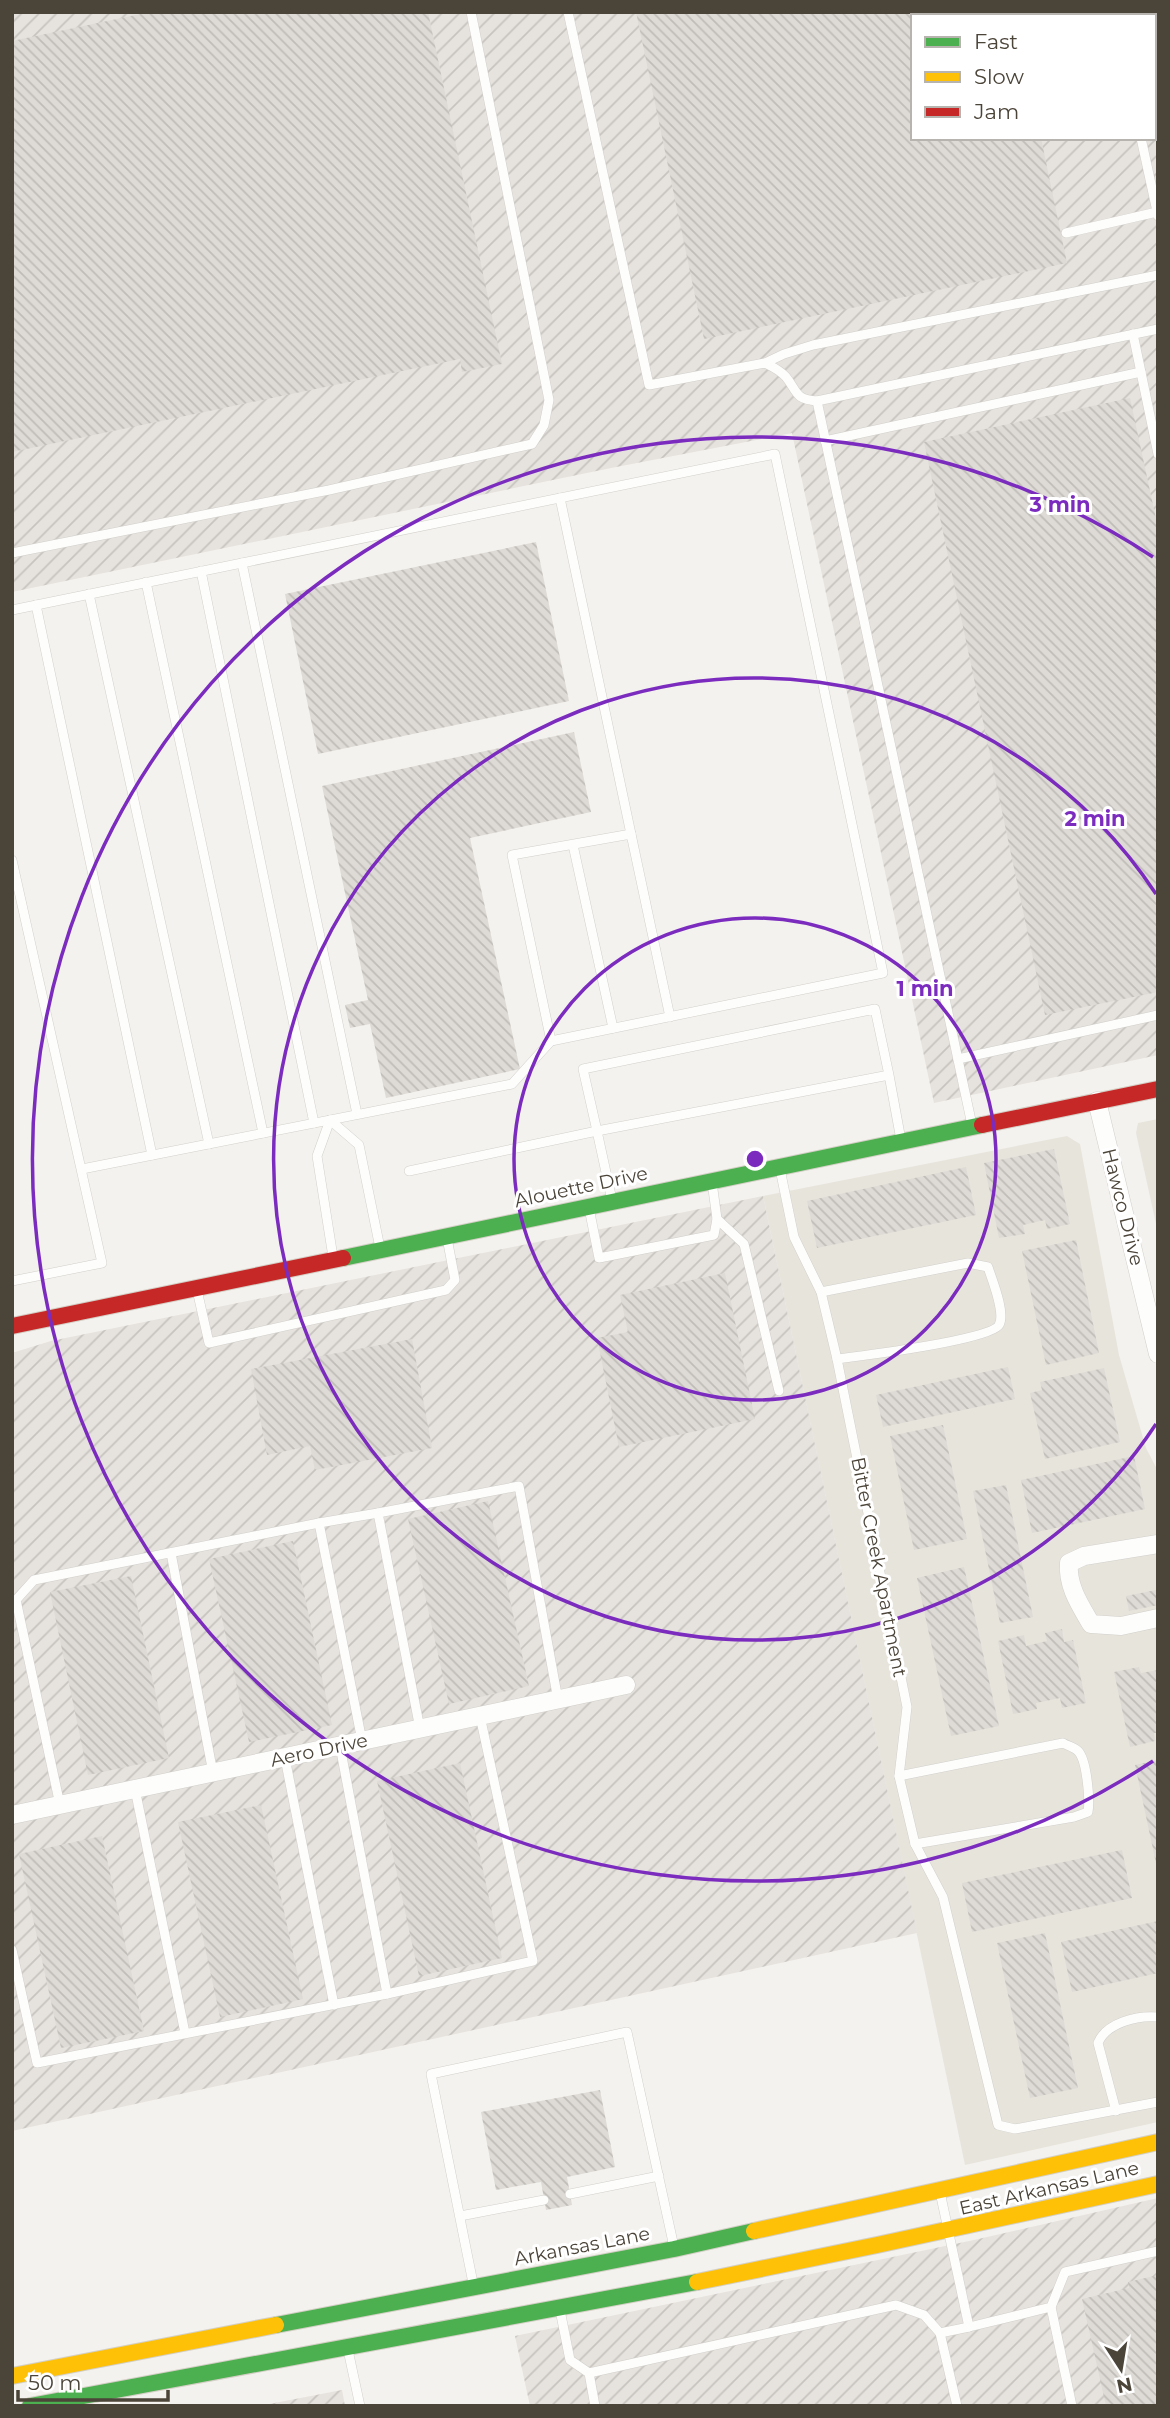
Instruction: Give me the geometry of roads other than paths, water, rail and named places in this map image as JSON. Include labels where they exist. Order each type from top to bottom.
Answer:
[{"type":"main road","name":"Alouette Drive","points":[[12,1326],[1158,1089]]},
{"type":"main road","name":"Arkansas Lane","points":[[12,2376],[674,2249],[1158,2141]]},
{"type":"main road","name":"East Arkansas Lane","points":[[949,2232],[1158,2184]]},
{"type":"main road","points":[[30,2406],[348,2349],[949,2232]]},
{"type":"street","name":"Hawco Drive","points":[[1097,1101],[1158,1354]]},
{"type":"street","points":[[1158,1544],[1084,1556],[1069,1563],[1068,1574],[1076,1597],[1091,1624],[1121,1626],[1158,1618]]},
{"type":"street","name":"Aero Drive","points":[[12,1815],[626,1685]]},
{"type":"lane","points":[[12,553],[329,490],[532,444],[544,425],[550,400],[471,12]]},
{"type":"lane","points":[[568,12],[649,385],[765,363],[813,345],[1158,275]]},
{"type":"lane","points":[[1066,233],[1157,214],[1141,140]]},
{"type":"lane","points":[[765,363],[786,377],[803,400],[817,401],[1158,329]]},
{"type":"lane","points":[[1133,334],[1141,372],[1154,412],[1158,454]]},
{"type":"lane","points":[[825,441],[1141,372]]},
{"type":"lane","points":[[817,401],[972,1127]]},
{"type":"lane","points":[[12,610],[775,454],[883,973],[551,1041],[512,1084],[82,1169]]},
{"type":"lane","points":[[560,498],[670,1017]]},
{"type":"lane","points":[[242,563],[357,1114]]},
{"type":"lane","points":[[201,571],[314,1123]]},
{"type":"lane","points":[[146,582],[263,1133]]},
{"type":"lane","points":[[89,594],[209,1144]]},
{"type":"lane","points":[[36,605],[152,1155]]},
{"type":"lane","points":[[551,1041],[512,855],[631,834]]},
{"type":"lane","points":[[573,845],[613,1028]]},
{"type":"lane","points":[[12,860],[102,1264],[12,1281]]},
{"type":"lane","points":[[612,1202],[583,1069],[875,1009],[902,1142]]},
{"type":"lane","points":[[958,1059],[1158,1015]]},
{"type":"lane","points":[[409,1171],[597,1131],[889,1075]]},
{"type":"lane","points":[[330,1119],[359,1145],[380,1250]]},
{"type":"lane","points":[[330,1119],[317,1156],[334,1259]]},
{"type":"lane","name":"Bitter Creek Apartment","points":[[780,1167],[794,1237],[821,1292],[837,1359],[907,1707],[899,1776],[915,1844],[943,1897],[998,2125],[1015,2129],[1158,2102]]},
{"type":"lane","points":[[589,1206],[599,1258],[714,1235],[718,1219],[712,1181]]},
{"type":"lane","points":[[718,1219],[744,1244],[779,1391]]},
{"type":"lane","points":[[196,1288],[209,1343],[446,1290],[455,1280],[447,1236]]},
{"type":"lane","points":[[821,1292],[968,1263],[988,1267],[996,1294],[1001,1315],[1000,1324],[994,1330],[972,1338],[837,1359]]},
{"type":"lane","points":[[60,1805],[16,1600],[34,1580],[519,1486],[558,1700]]},
{"type":"lane","points":[[378,1513],[420,1729]]},
{"type":"lane","points":[[318,1524],[362,1741]]},
{"type":"lane","points":[[171,1553],[213,1773]]},
{"type":"lane","points":[[12,1950],[37,2063],[334,2005],[533,1961],[480,1716]]},
{"type":"lane","points":[[899,1776],[1036,1747],[1063,1744],[1077,1749],[1082,1756],[1090,1801],[1088,1812],[1074,1817],[915,1844]]},
{"type":"lane","points":[[340,1746],[387,1994]]},
{"type":"lane","points":[[285,1758],[334,2005]]},
{"type":"lane","points":[[135,1789],[185,2034]]},
{"type":"lane","points":[[1116,2111],[1098,2043],[1102,2033],[1116,2025],[1152,2016],[1158,2017]]},
{"type":"lane","points":[[474,2289],[431,2074],[540,2049],[627,2032],[674,2249]]},
{"type":"lane","points":[[570,2194],[659,2176]]},
{"type":"lane","points":[[940,2190],[968,2327]]},
{"type":"lane","points":[[460,2216],[544,2200]]},
{"type":"lane","points":[[1072,2406],[1051,2307],[1065,2272],[1158,2251]]},
{"type":"lane","points":[[589,2373],[896,2305],[924,2315],[940,2333],[957,2406]]},
{"type":"lane","points":[[940,2333],[1051,2307]]},
{"type":"lane","points":[[559,2308],[570,2360],[589,2373],[595,2406]]},
{"type":"lane","points":[[348,2349],[360,2406]]}]
